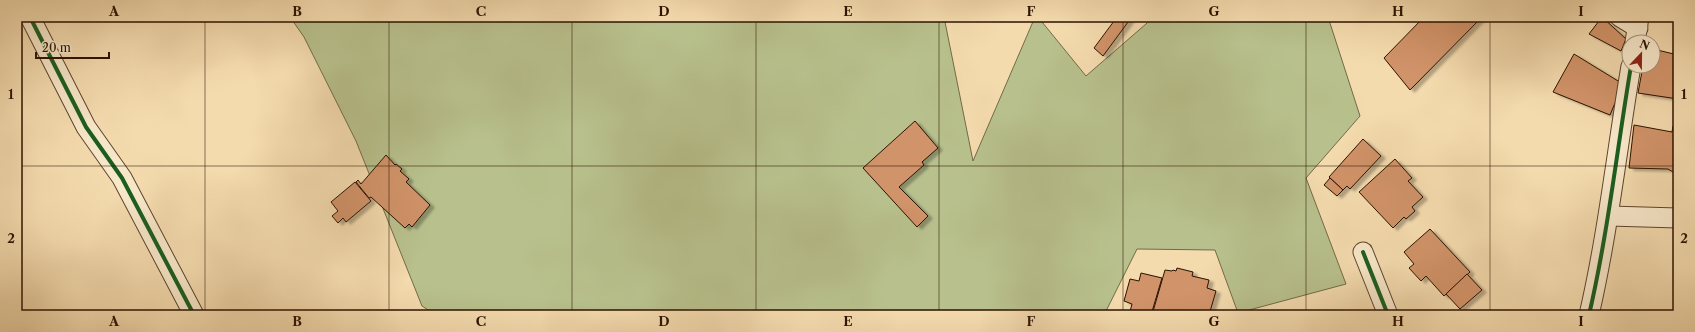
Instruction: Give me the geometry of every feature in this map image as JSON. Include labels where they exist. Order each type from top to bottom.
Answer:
[{"type":"street","points":[[30,17],[86,127],[122,178],[194,315]]},
{"type":"street","points":[[1620,17],[1637,29]]},
{"type":"street","points":[[1589,315],[1609,216],[1614,169],[1630,74]]},
{"type":"street","points":[[1609,216],[1678,218]]},
{"type":"street","points":[[1363,252],[1388,315]]},
{"type":"green space","points":[[290,17],[944,17],[973,161],[1035,17],[1038,17],[1086,76],[1154,17],[1328,17],[1360,116],[1306,178],[1346,284],[1238,313],[1215,250],[1137,249],[1104,315],[436,315],[422,306],[356,141],[304,37]]},
{"type":"building","points":[[1117,17],[1131,18],[1103,56],[1094,48]]},
{"type":"building","points":[[1424,17],[1482,17],[1410,90],[1384,58]]},
{"type":"building","points":[[1602,17],[1621,34],[1621,51],[1589,34]]},
{"type":"building","points":[[1661,51],[1678,55],[1678,99],[1638,93],[1642,74],[1661,74]]},
{"type":"building","points":[[1574,54],[1623,84],[1610,115],[1553,92]]},
{"type":"building","points":[[915,121],[938,148],[922,162],[924,165],[899,187],[928,216],[917,227],[863,168]]},
{"type":"building","points":[[1634,125],[1672,132],[1673,126],[1678,127],[1678,175],[1668,169],[1629,168]]},
{"type":"building","points":[[1363,139],[1381,156],[1350,189],[1347,186],[1343,190],[1329,177]]},
{"type":"building","points":[[386,155],[395,165],[396,164],[402,169],[400,171],[409,179],[406,182],[430,205],[412,227],[409,224],[405,228],[371,197],[369,198],[356,182],[358,180],[361,184]]},
{"type":"building","points":[[1395,159],[1412,178],[1408,181],[1423,197],[1412,207],[1415,211],[1406,219],[1404,217],[1393,228],[1359,192]]},
{"type":"building","points":[[1330,178],[1343,190],[1337,196],[1324,185]]},
{"type":"building","points":[[355,182],[371,201],[346,222],[343,218],[338,223],[332,216],[338,211],[331,202]]},
{"type":"building","points":[[1430,229],[1470,272],[1444,296],[1426,276],[1421,281],[1409,268],[1414,264],[1404,252]]},
{"type":"building","points":[[1177,268],[1193,272],[1192,276],[1209,280],[1207,288],[1216,291],[1209,315],[1180,315],[1164,311],[1163,315],[1152,315],[1165,270],[1176,271]]},
{"type":"building","points":[[1141,273],[1162,278],[1151,315],[1129,315],[1132,304],[1124,301],[1130,279],[1139,281]]},
{"type":"building","points":[[1467,274],[1482,290],[1460,309],[1446,294]]},
{"type":"cycle path","points":[[30,17],[86,127],[122,178],[194,315]]},
{"type":"cycle path","points":[[1589,315],[1607,222],[1630,74]]},
{"type":"cycle path","points":[[1363,252],[1388,315]]}]
